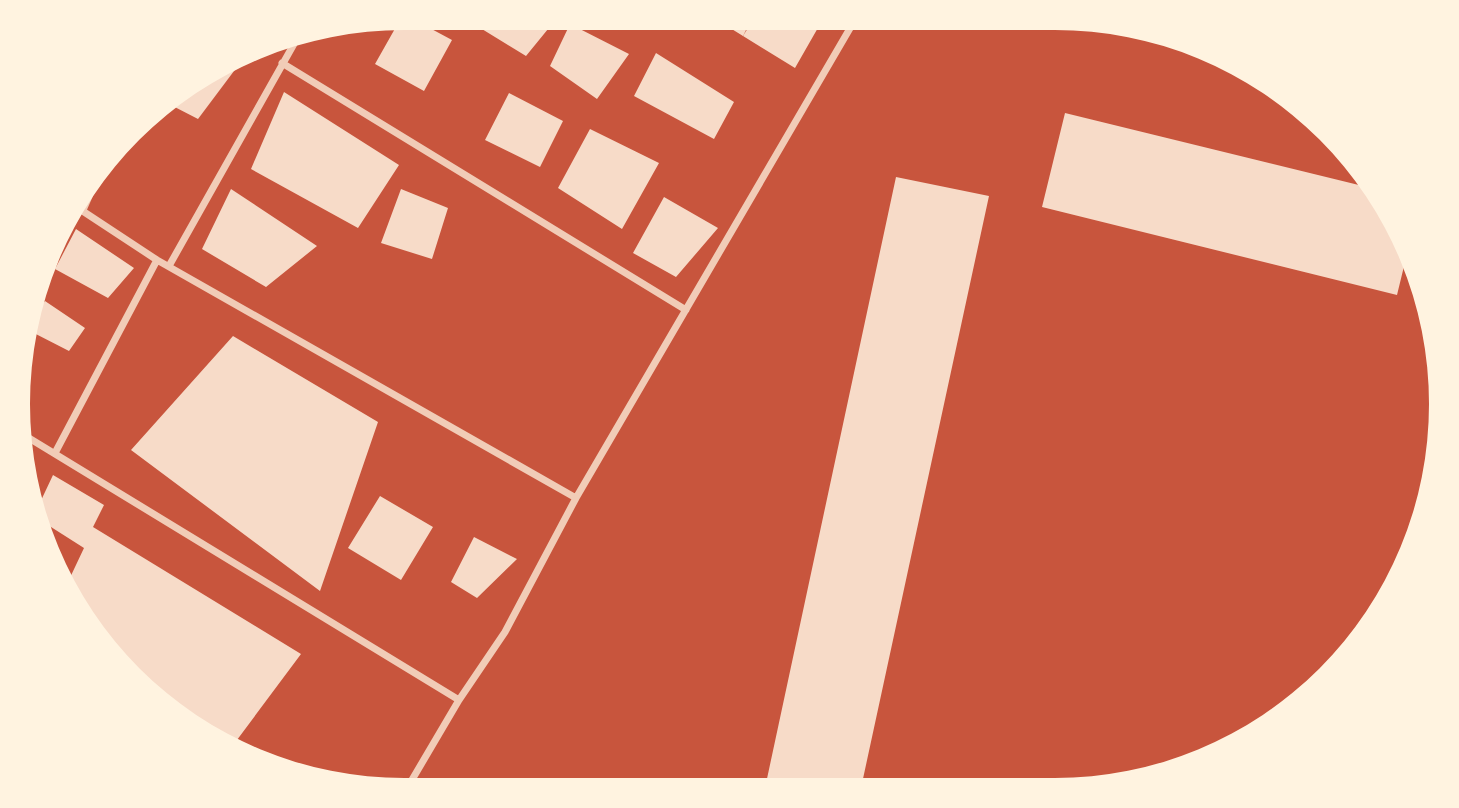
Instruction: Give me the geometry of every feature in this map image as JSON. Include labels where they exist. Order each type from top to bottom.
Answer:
[{"type":"street","points":[[413,778],[459,700],[505,632],[576,498],[849,30]]},
{"type":"street","points":[[169,266],[291,48]]},
{"type":"street","points":[[282,63],[686,310]]},
{"type":"street","points":[[84,211],[157,260],[576,498]]},
{"type":"street","points":[[55,453],[157,260]]},
{"type":"street","points":[[32,440],[459,700]]},
{"type":"building","points":[[394,30],[433,30],[452,40],[424,91],[375,64]]},
{"type":"building","points":[[484,30],[547,30],[526,56]]},
{"type":"building","points":[[567,30],[582,30],[629,54],[597,99],[550,66]]},
{"type":"building","points":[[733,30],[746,30],[743,36]]},
{"type":"building","points":[[747,30],[817,30],[795,68],[743,36]]},
{"type":"building","points":[[656,53],[734,102],[714,139],[634,96]]},
{"type":"building","points":[[235,70],[198,119],[176,107]]},
{"type":"building","points":[[284,92],[399,165],[358,228],[251,169]]},
{"type":"building","points":[[509,93],[563,121],[540,167],[485,140]]},
{"type":"building","points":[[1065,113],[1358,185],[1391,238],[1404,268],[1397,295],[1042,207]]},
{"type":"building","points":[[590,129],[659,163],[622,229],[558,188]]},
{"type":"building","points":[[896,177],[989,196],[863,778],[767,778]]},
{"type":"building","points":[[231,189],[317,246],[266,287],[202,249]]},
{"type":"building","points":[[401,189],[448,208],[432,259],[381,243]]},
{"type":"building","points":[[664,197],[718,228],[676,277],[633,253]]},
{"type":"building","points":[[76,229],[134,268],[108,298],[56,268]]},
{"type":"building","points":[[45,301],[85,328],[69,351],[36,334]]},
{"type":"building","points":[[233,336],[378,422],[320,591],[131,450]]},
{"type":"building","points":[[53,475],[104,505],[93,527],[301,654],[237,740],[176,701],[139,669],[107,632],[71,575],[84,548],[51,527],[42,498]]},
{"type":"building","points":[[380,496],[433,527],[401,580],[348,548]]},
{"type":"building","points":[[474,537],[517,559],[477,598],[451,582]]}]
